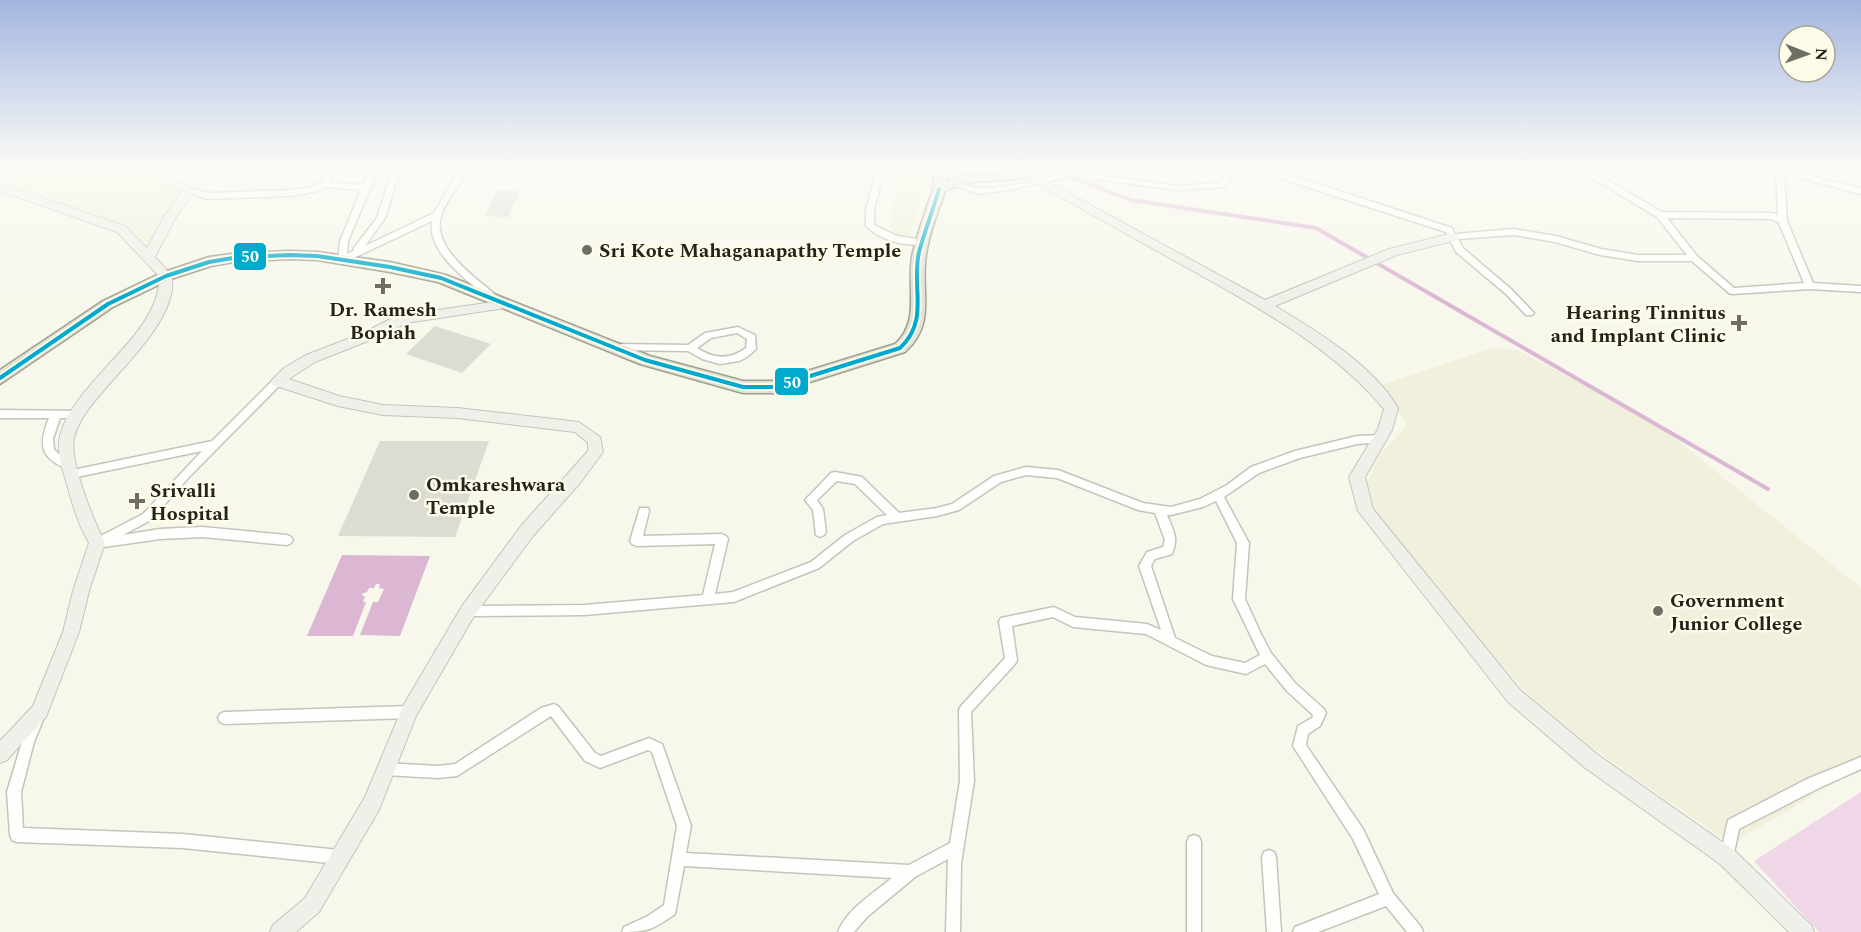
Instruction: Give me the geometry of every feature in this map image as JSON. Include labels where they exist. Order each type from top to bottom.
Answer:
[{"type":"main road","points":[[0,378],[108,304],[166,276],[209,262],[249,256],[290,255],[348,258],[441,278],[645,360],[717,381],[760,388],[791,384],[900,348],[911,338],[919,315],[917,269],[921,242],[935,210]]},
{"type":"street","points":[[66,210],[121,229],[166,276],[166,294],[158,311],[79,414],[67,438],[71,470],[88,529],[98,543]]},
{"type":"street","points":[[148,258],[173,210]]},
{"type":"street","points":[[348,258],[344,241],[356,210]]},
{"type":"street","points":[[348,258],[381,218],[383,210]]},
{"type":"street","points":[[339,857],[183,841],[17,835],[14,792],[28,742],[71,632],[81,591],[98,543],[147,517],[186,473],[294,366],[367,337],[403,318],[478,310],[501,301],[454,261],[439,243],[433,226],[440,210]]},
{"type":"street","points":[[870,210],[870,226],[883,235],[903,242],[921,242]]},
{"type":"street","points":[[1094,210],[1266,305],[1341,355],[1373,384],[1391,408],[1385,430],[1357,477],[1366,511],[1514,696],[1591,761],[1727,856],[1804,932]]},
{"type":"street","points":[[1390,210],[1449,230],[1459,250],[1509,292],[1529,313]]},
{"type":"street","points":[[1652,210],[1660,215],[1694,258],[1732,291],[1810,286],[1861,289]]},
{"type":"street","points":[[1782,210],[1783,221],[1810,286]]},
{"type":"street","points":[[348,258],[437,215]]},
{"type":"street","points":[[1660,215],[1773,216],[1783,221]]},
{"type":"street","points":[[1266,305],[1393,252],[1453,237],[1514,232],[1556,239],[1600,252],[1638,258],[1694,258]]},
{"type":"street","points":[[615,347],[690,348],[702,356],[729,362],[742,357],[750,349],[752,338],[738,330],[708,335],[690,348]]},
{"type":"street","points":[[278,381],[338,401],[383,410],[457,412],[579,428],[595,441],[596,452],[575,479],[527,531],[468,611],[409,712],[372,802],[312,905],[280,932]]},
{"type":"street","points":[[0,414],[79,414]]},
{"type":"street","points":[[56,414],[46,444],[49,454],[71,470],[217,443]]},
{"type":"street","points":[[468,611],[584,609],[734,597],[815,565],[849,538],[881,520],[937,512],[955,507],[998,479],[1026,471],[1058,474],[1142,507],[1171,511],[1192,506],[1218,495],[1255,470],[1299,454],[1357,440],[1380,439]]},
{"type":"street","points":[[820,532],[818,509],[810,500],[835,476],[858,480],[897,518]]},
{"type":"street","points":[[1218,495],[1242,543],[1239,599],[1267,657],[1291,687],[1320,713],[1316,722],[1302,730],[1299,746],[1358,834],[1388,898],[1416,932]]},
{"type":"street","points":[[1159,509],[1171,540],[1168,551],[1151,555],[1145,566],[1170,639]]},
{"type":"street","points":[[644,511],[636,541],[722,539],[708,600]]},
{"type":"street","points":[[98,543],[160,534],[202,532],[287,540]]},
{"type":"street","points":[[952,932],[954,863],[967,781],[965,710],[1011,660],[1005,622],[1054,612],[1073,622],[1147,629],[1210,661],[1246,669],[1267,657]]},
{"type":"street","points":[[385,769],[438,772],[457,770],[545,711],[554,710],[590,757],[600,762],[650,744],[657,748],[684,826],[679,859],[670,909],[653,921],[629,932]]},
{"type":"street","points":[[0,754],[40,711]]},
{"type":"street","points":[[224,718],[409,712]]},
{"type":"street","points":[[1727,856],[1733,825],[1812,784],[1861,762]]},
{"type":"street","points":[[1194,842],[1194,932]]},
{"type":"street","points":[[845,932],[862,912],[910,872],[957,847]]},
{"type":"street","points":[[1269,857],[1274,932]]},
{"type":"street","points":[[679,859],[910,872]]},
{"type":"street","points":[[1300,932],[1388,898]]},
{"type":"shaded area","points":[[84,210],[168,210],[149,246],[127,226]]},
{"type":"shaded area","points":[[893,210],[917,210],[911,236],[901,236],[890,231]]},
{"type":"shaded area","name":"Government Junior College","points":[[1493,348],[1517,350],[1653,421],[1861,588],[1861,767],[1731,844],[1547,715],[1475,635],[1374,513],[1367,483],[1379,456],[1407,425],[1382,385]]},
{"type":"shaded area","points":[[342,555],[430,556],[400,636],[360,635],[373,602],[378,602],[384,589],[379,588],[380,584],[376,584],[374,588],[369,588],[363,593],[362,596],[365,596],[363,602],[366,602],[353,636],[307,636]]},
{"type":"shaded area","points":[[1861,792],[1861,932],[1819,932],[1754,861]]},
{"type":"building","points":[[488,210],[511,210],[508,217],[485,216]]},
{"type":"building","points":[[435,326],[491,344],[462,373],[406,354]]},
{"type":"building","name":"Omkareshwara Temple","points":[[380,441],[489,441],[455,537],[338,536]]},
{"type":"waterway","points":[[1200,210],[1316,228],[1768,489]]},
{"type":"transit line","name":"50","points":[[0,378],[108,304],[166,276],[209,262],[239,257],[290,255],[317,256],[390,267],[441,278],[645,360],[743,387],[775,387],[900,348],[911,338],[919,315],[916,281],[919,253],[932,210]]},
{"type":"place","name":"Sri Kote Mahaganapathy Temple","points":[[587,250]]},
{"type":"place","name":"Dr. Ramesh Bopiah","points":[[383,286]]},
{"type":"place","name":"Hearing Tinnitus and Implant Clinic","points":[[1739,323]]},
{"type":"place","name":"Omkareshwara Temple","points":[[414,495]]},
{"type":"place","name":"Srivalli Hospital","points":[[137,501]]},
{"type":"place","name":"Government Junior College","points":[[1658,611]]}]
